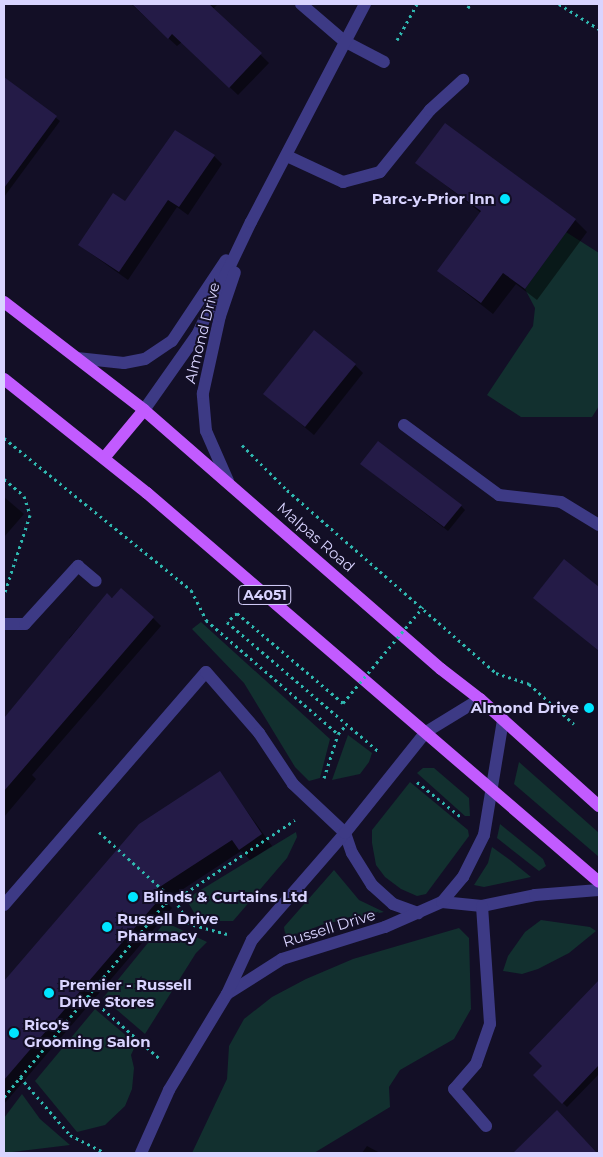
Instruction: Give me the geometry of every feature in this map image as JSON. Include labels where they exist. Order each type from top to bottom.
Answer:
[{"type":"main road","name":"Malpas Road","points":[[4,302],[144,410],[228,481],[441,669],[480,699],[599,806]]},
{"type":"main road","name":"A4051","points":[[4,379],[104,458],[599,882]]},
{"type":"main road","points":[[104,458],[144,410]]},
{"type":"street","points":[[301,4],[344,41],[384,62]]},
{"type":"street","name":"Almond Drive","points":[[144,410],[197,335],[251,222],[288,156],[344,41],[365,4]]},
{"type":"street","points":[[288,156],[343,182],[380,172],[430,110],[463,80]]},
{"type":"street","name":"Almond Drive","points":[[77,358],[124,363],[145,359],[172,341],[251,222]]},
{"type":"street","name":"Almond Drive","points":[[228,481],[206,431],[203,393],[220,316],[251,222]]},
{"type":"street","points":[[404,426],[499,494],[560,502],[599,525]]},
{"type":"street","points":[[4,624],[25,624],[78,566],[96,581]]},
{"type":"street","points":[[4,905],[206,672],[259,733],[293,784],[345,833]]},
{"type":"street","name":"Russell Drive","points":[[141,1153],[178,1074],[226,994],[252,940],[345,833],[426,732],[480,699]]},
{"type":"street","name":"Russell Drive","points":[[226,994],[282,959],[384,928],[442,902],[463,877],[484,835],[503,720]]},
{"type":"street","name":"Russell Drive","points":[[345,833],[352,853],[372,885],[393,904],[418,914]]},
{"type":"street","points":[[442,902],[482,906],[535,895],[599,890]]},
{"type":"street","points":[[482,906],[490,1024],[476,1064],[454,1089],[486,1126]]},
{"type":"path","points":[[384,62],[417,4]]},
{"type":"path","points":[[559,4],[599,29]]},
{"type":"path","points":[[4,438],[191,590],[206,620],[338,734]]},
{"type":"path","points":[[239,442],[287,490],[423,607],[496,673],[529,684],[574,724]]},
{"type":"path","points":[[4,479],[24,496],[30,515],[4,595]]},
{"type":"path","points":[[423,607],[342,703],[237,613],[227,622],[346,725],[484,835]]},
{"type":"path","points":[[4,1097],[166,903],[175,900],[316,806],[338,734],[346,725]]},
{"type":"path","points":[[81,816],[175,900],[189,924],[252,940]]},
{"type":"path","points":[[88,996],[178,1074]]},
{"type":"path","points":[[20,1078],[70,1135],[105,1153]]},
{"type":"green space","points":[[566,232],[599,253],[599,406],[592,417],[521,417],[487,395],[533,326],[535,308],[525,289]]},
{"type":"green space","points":[[201,622],[330,739],[320,778],[309,781],[295,767],[244,683],[192,629]]},
{"type":"green space","points":[[348,735],[372,753],[369,762],[360,774],[332,780]]},
{"type":"green space","points":[[519,762],[599,833],[599,857],[514,784]]},
{"type":"green space","points":[[423,768],[434,768],[469,798],[470,816],[465,816],[417,773]]},
{"type":"green space","points":[[410,782],[468,830],[469,836],[426,894],[417,896],[401,889],[385,877],[376,865],[372,843],[372,830]]},
{"type":"green space","points":[[500,824],[543,859],[546,866],[539,871],[497,838]]},
{"type":"green space","points":[[296,832],[297,837],[287,858],[233,921],[199,921],[186,899]]},
{"type":"green space","points":[[492,847],[531,877],[484,887],[474,885],[488,863]]},
{"type":"green space","points":[[334,870],[359,900],[384,912],[324,924],[293,936],[285,934],[284,927]]},
{"type":"green space","points":[[541,920],[590,927],[596,931],[569,953],[538,969],[522,974],[503,971],[508,956],[525,932]]},
{"type":"green space","points":[[165,922],[207,942],[196,953],[145,1034],[103,998]]},
{"type":"green space","points":[[459,928],[469,938],[471,1009],[454,1039],[400,1070],[389,1087],[390,1107],[314,1153],[192,1153],[227,1079],[229,1046],[244,1019],[272,997],[306,979],[353,959]]},
{"type":"green space","points":[[95,1009],[136,1044],[131,1055],[134,1068],[132,1089],[125,1106],[105,1125],[77,1132],[35,1081]]},
{"type":"green space","points":[[22,1094],[40,1119],[70,1145],[4,1153],[4,1118]]},
{"type":"building","points":[[132,4],[209,4],[262,53],[229,88],[172,34],[168,39]]},
{"type":"building","points":[[4,77],[57,116],[4,188]]},
{"type":"building","points":[[445,123],[576,219],[525,289],[503,273],[481,303],[437,271],[481,211],[415,163]]},
{"type":"building","points":[[175,130],[215,155],[179,207],[168,200],[119,272],[78,245],[113,193],[125,201]]},
{"type":"building","points":[[314,330],[356,364],[305,427],[263,394]]},
{"type":"building","points":[[378,441],[462,505],[444,527],[360,464]]},
{"type":"building","points":[[564,559],[599,587],[599,651],[533,598]]},
{"type":"building","points":[[121,588],[154,617],[4,791],[4,718],[107,593],[112,598]]},
{"type":"building","points":[[220,771],[262,834],[239,850],[232,840],[155,890],[162,896],[4,1080],[4,981],[139,824]]},
{"type":"building","points":[[599,980],[599,1065],[562,1104],[533,1075],[542,1066],[529,1053]]},
{"type":"building","points":[[557,1110],[597,1153],[513,1153]]},
{"type":"place","name":"Parc-y-Prior Inn","points":[[505,199]]},
{"type":"place","name":"Almond Drive","points":[[589,708]]},
{"type":"place","name":"Blinds & Curtains Ltd","points":[[133,897]]},
{"type":"place","name":"Russell Drive Pharmacy","points":[[107,927]]},
{"type":"place","name":"Premier - Russell Drive Stores","points":[[49,993]]},
{"type":"place","name":"Rico's Grooming Salon","points":[[14,1033]]}]
